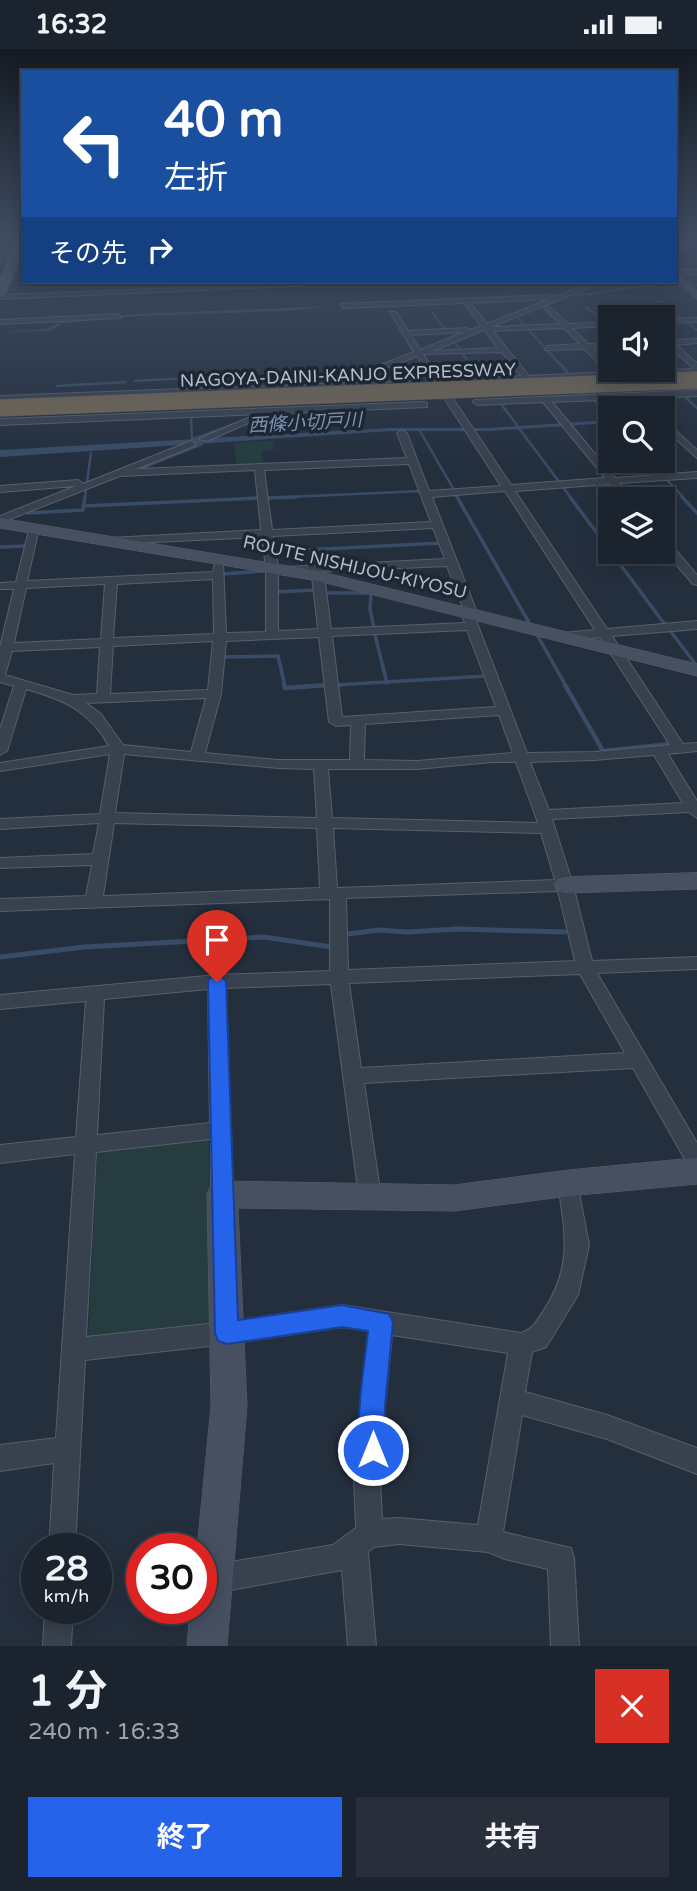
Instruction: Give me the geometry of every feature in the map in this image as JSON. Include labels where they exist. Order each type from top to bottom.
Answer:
[{"type":"highway","points":[[334,388],[597,381]]},
{"type":"highway","points":[[181,409],[694,386]]},
{"type":"highway","name":"NAGOYA-DAINI-KANJO EXPRESSWAY","points":[[0,410],[694,386]]},
{"type":"main road","name":"ROUTE NISHIJOU-KIYOSU","points":[[0,521],[110,541],[219,567],[277,568],[317,576],[470,618],[563,637],[697,670]]},
{"type":"main road","points":[[565,885],[697,881]]},
{"type":"main road","points":[[222,1194],[227,1333]]},
{"type":"street","points":[[393,314],[679,748]]},
{"type":"street","points":[[473,314],[483,329],[527,378]]},
{"type":"street","points":[[334,388],[522,314]]},
{"type":"street","points":[[554,314],[598,359]]},
{"type":"street","points":[[0,322],[118,316]]},
{"type":"street","points":[[675,321],[697,320]]},
{"type":"street","points":[[405,333],[598,325]]},
{"type":"street","points":[[675,341],[697,341]]},
{"type":"street","points":[[548,348],[598,346]]},
{"type":"street","points":[[419,354],[504,350]]},
{"type":"street","points":[[675,350],[697,369]]},
{"type":"street","points":[[675,371],[697,369]]},
{"type":"street","points":[[461,381],[598,376]]},
{"type":"street","points":[[0,399],[413,383]]},
{"type":"street","points":[[637,396],[694,386]]},
{"type":"street","points":[[334,388],[364,403],[378,399]]},
{"type":"street","points":[[38,404],[54,396]]},
{"type":"street","points":[[477,402],[537,397],[598,396]]},
{"type":"street","points":[[537,397],[565,424],[617,487]]},
{"type":"street","points":[[0,422],[265,412],[364,403],[424,405]]},
{"type":"street","points":[[47,412],[71,419]]},
{"type":"street","points":[[205,439],[265,412]]},
{"type":"street","points":[[402,433],[452,562],[545,822],[565,885],[585,968],[697,1162]]},
{"type":"street","points":[[675,434],[697,455]]},
{"type":"street","points":[[0,521],[191,445]]},
{"type":"street","points":[[117,473],[413,461]]},
{"type":"street","points":[[259,467],[266,532],[277,568],[272,633]]},
{"type":"street","points":[[425,494],[697,475]]},
{"type":"street","points":[[0,489],[82,483],[86,485]]},
{"type":"street","points":[[110,541],[437,524]]},
{"type":"street","points":[[34,528],[0,676],[75,699],[214,694]]},
{"type":"street","points":[[675,556],[697,582]]},
{"type":"street","points":[[277,568],[452,562]]},
{"type":"street","points":[[0,586],[111,580],[219,567],[220,635],[214,694],[197,757]]},
{"type":"street","points":[[317,576],[336,722],[504,711]]},
{"type":"street","points":[[103,698],[111,580]]},
{"type":"street","points":[[6,647],[325,631],[470,618]]},
{"type":"street","points":[[563,637],[697,625]]},
{"type":"street","points":[[0,751],[21,684]]},
{"type":"street","points":[[75,699],[88,708],[118,749],[94,901]]},
{"type":"street","points":[[357,765],[358,720]]},
{"type":"street","points":[[0,767],[118,749],[321,765],[416,765],[594,756],[697,747]]},
{"type":"street","points":[[0,824],[107,818],[324,823],[545,822],[696,809],[658,750]]},
{"type":"street","points":[[321,765],[339,977],[370,1197]]},
{"type":"street","points":[[0,863],[101,859]]},
{"type":"street","points":[[0,905],[565,885]]},
{"type":"street","points":[[0,1002],[217,982],[585,968],[695,967]]},
{"type":"street","points":[[217,982],[222,1194],[454,1198],[569,1183],[697,1171]]},
{"type":"street","points":[[63,1533],[95,994]]},
{"type":"street","points":[[353,1076],[638,1060]]},
{"type":"street","points":[[0,1154],[221,1131]]},
{"type":"street","points":[[74,1350],[227,1333],[342,1316],[522,1344],[538,1339],[567,1295],[578,1245],[569,1183]]},
{"type":"street","points":[[362,1646],[362,1539],[367,1480],[373,1450],[373,1406],[381,1322]]},
{"type":"street","points":[[216,1533],[229,1406],[227,1333]]},
{"type":"street","points":[[489,1539],[522,1344]]},
{"type":"street","points":[[512,1400],[607,1427],[697,1461]]},
{"type":"street","points":[[0,1458],[68,1449]]},
{"type":"street","points":[[217,1575],[225,1577],[339,1558],[362,1539],[399,1531],[489,1539],[505,1546],[561,1558],[565,1646]]},
{"type":"street","points":[[57,1646],[58,1624]]},
{"type":"street","points":[[207,1646],[209,1624]]},
{"type":"green space","points":[[273,441],[274,450],[262,451],[264,465],[237,467],[234,443]]},
{"type":"green space","points":[[203,1138],[209,1142],[212,1327],[88,1341],[97,1154],[103,1149]]},
{"type":"water","points":[[137,314],[210,314],[136,316],[63,323],[50,331],[0,332],[48,329],[59,322]]},
{"type":"water","points":[[598,421],[598,424],[489,431],[390,431],[0,457],[0,450],[390,428],[488,428]]},
{"type":"waterway","points":[[433,314],[446,330]]},
{"type":"waterway","points":[[594,314],[598,317]]},
{"type":"waterway","points":[[676,314],[684,320]]},
{"type":"waterway","points":[[518,318],[525,327]]},
{"type":"waterway","points":[[686,321],[697,330]]},
{"type":"waterway","points":[[527,328],[545,348]]},
{"type":"waterway","points":[[455,343],[462,351]]},
{"type":"waterway","points":[[546,349],[549,353]]},
{"type":"waterway","points":[[548,351],[570,375]]},
{"type":"waterway","points":[[462,353],[481,378]]},
{"type":"waterway","points":[[193,378],[239,376]]},
{"type":"waterway","points":[[135,381],[187,378],[188,389]]},
{"type":"waterway","points":[[57,386],[125,382]]},
{"type":"waterway","points":[[684,396],[697,408]]},
{"type":"waterway","points":[[593,399],[598,405]]},
{"type":"waterway","points":[[501,404],[517,425]]},
{"type":"waterway","points":[[191,417],[192,440]]},
{"type":"waterway","name":"西條小切戸川","points":[[193,439],[240,422]]},
{"type":"waterway","points":[[518,427],[560,483]]},
{"type":"waterway","points":[[420,431],[454,490]]},
{"type":"waterway","points":[[135,471],[202,444]]},
{"type":"waterway","points":[[87,482],[91,453]]},
{"type":"waterway","points":[[665,478],[684,498]]},
{"type":"waterway","points":[[562,486],[571,498]]},
{"type":"waterway","points":[[85,498],[86,489]]},
{"type":"waterway","points":[[296,497],[267,498],[421,491]]},
{"type":"waterway","points":[[455,493],[458,498]]},
{"type":"waterway","points":[[84,506],[85,497]]},
{"type":"waterway","points":[[457,497],[531,626]]},
{"type":"waterway","points":[[570,497],[666,626]]},
{"type":"waterway","points":[[682,497],[697,513]]},
{"type":"waterway","points":[[84,506],[259,498],[249,498]]},
{"type":"waterway","points":[[28,513],[83,510],[84,506]]},
{"type":"waterway","points":[[304,550],[441,543]]},
{"type":"waterway","points":[[0,547],[26,546]]},
{"type":"waterway","points":[[223,574],[264,571]]},
{"type":"waterway","points":[[275,592],[316,590]]},
{"type":"waterway","points":[[324,593],[371,593],[370,609],[374,628]]},
{"type":"waterway","points":[[669,629],[696,665]]},
{"type":"waterway","points":[[374,631],[387,682]]},
{"type":"waterway","points":[[536,633],[566,686]]},
{"type":"waterway","points":[[222,657],[278,656],[285,686]]},
{"type":"waterway","points":[[387,682],[487,676]]},
{"type":"waterway","points":[[340,685],[335,685],[387,682]]},
{"type":"waterway","points":[[284,685],[285,688],[328,685],[307,686]]},
{"type":"waterway","points":[[565,685],[603,751],[670,744]]},
{"type":"waterway","points":[[348,934],[379,930],[408,932],[457,929]]},
{"type":"waterway","points":[[457,929],[464,929]]},
{"type":"waterway","points":[[457,929],[565,932]]},
{"type":"waterway","points":[[0,957],[85,947],[264,937],[331,947]]},
{"type":"route","points":[[217,982],[227,1333],[342,1316],[381,1322],[373,1406],[373,1450]]}]
